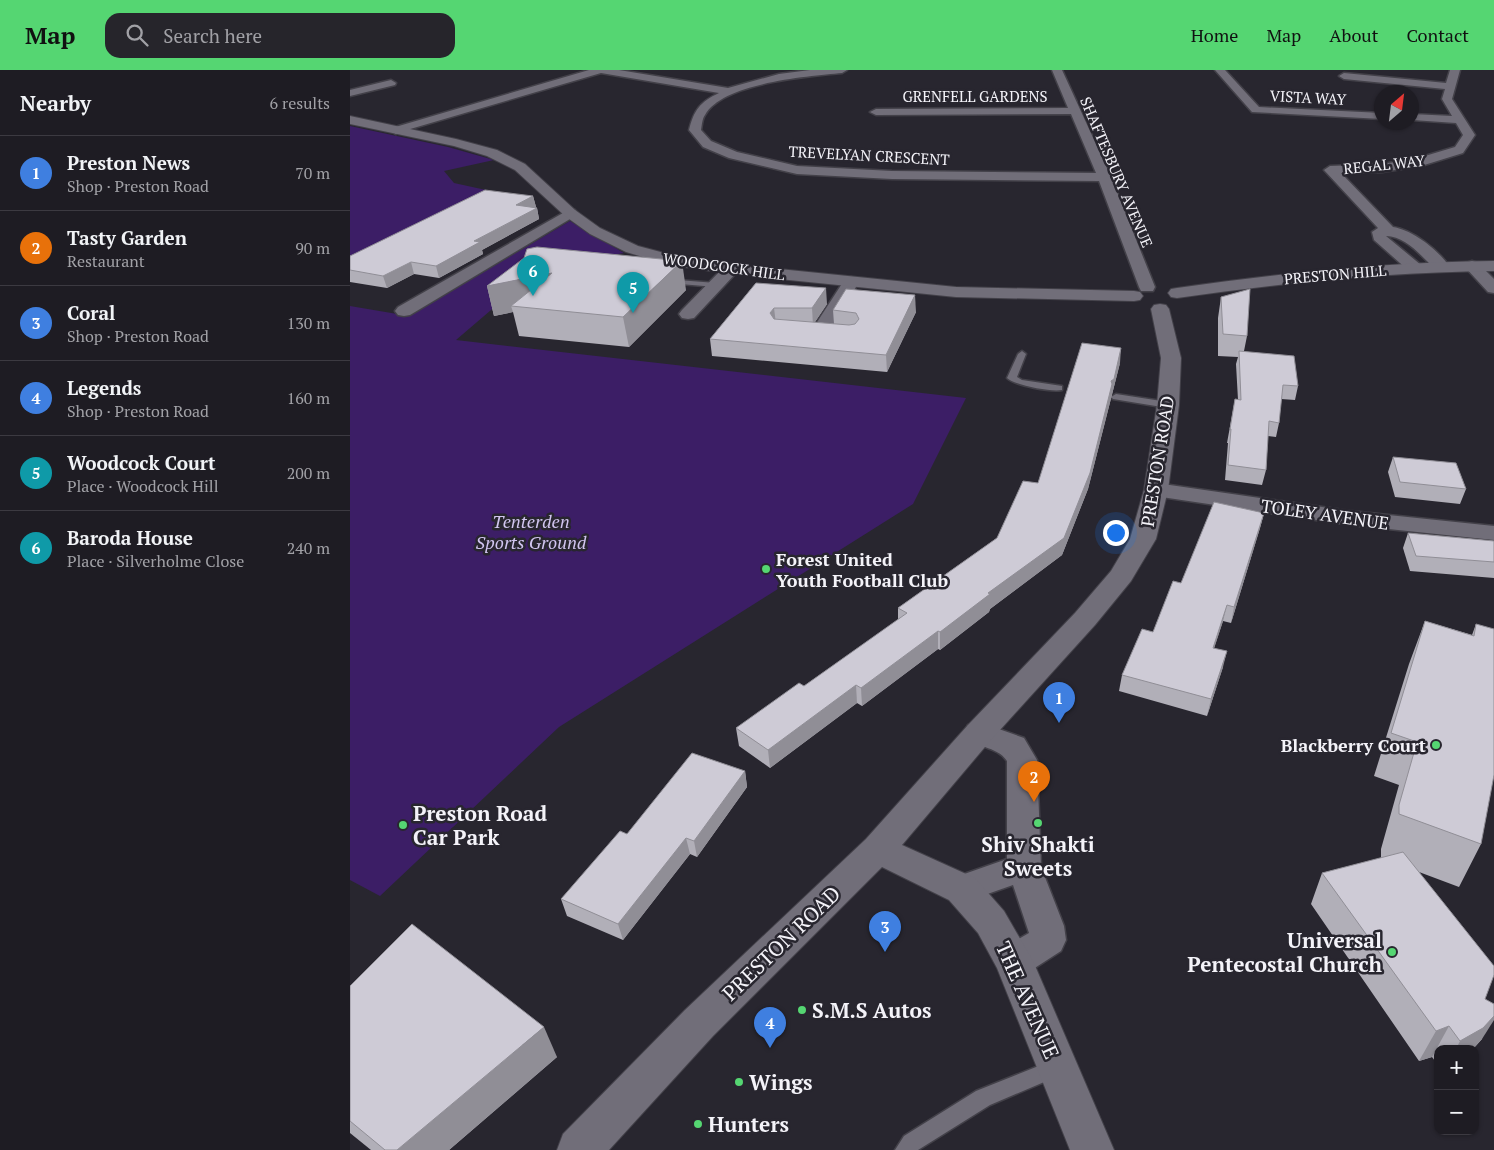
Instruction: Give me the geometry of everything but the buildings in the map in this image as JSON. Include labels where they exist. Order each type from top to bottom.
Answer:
[{"type":"street","points":[[396,130],[601,70],[728,91]]},
{"type":"street","name":"TREVELYAN CRESCENT","points":[[842,70],[789,76],[728,91],[708,102],[694,122],[695,130],[707,144],[734,156],[797,170],[892,175],[1104,177]]},
{"type":"street","name":"SHAFTESBURY AVENUE","points":[[1057,70],[1104,177],[1140,291]]},
{"type":"street","name":"VISTA WAY","points":[[1220,70],[1256,110],[1374,116]]},
{"type":"street","name":"REGAL WAY","points":[[1441,266],[1401,232],[1388,230],[1330,170],[1398,166],[1446,156],[1459,150],[1470,135],[1449,105],[1447,99],[1455,70]]},
{"type":"street","points":[[1344,76],[1450,86]]},
{"type":"street","points":[[350,93],[391,83]]},
{"type":"street","name":"GRENFELL GARDENS","points":[[876,112],[1074,111]]},
{"type":"street","points":[[1419,117],[1460,120]]},
{"type":"street","name":"WOODCOCK HILL","points":[[350,120],[456,142],[492,153],[520,167],[570,213],[595,231],[632,249],[670,260],[731,269],[956,292],[1140,291],[1160,286],[1169,301]]},
{"type":"street","points":[[404,311],[570,213]]},
{"type":"street","points":[[1388,230],[1379,232],[1379,238],[1415,268]]},
{"type":"street","name":"PRESTON HILL","points":[[1169,301],[1319,274],[1441,266],[1494,266]]},
{"type":"street","points":[[1472,266],[1494,288]]},
{"type":"street","points":[[688,314],[731,269]]},
{"type":"street","points":[[819,333],[851,282]]},
{"type":"street","name":"PRESTON ROAD","points":[[579,1150],[699,1023],[878,849],[979,733],[1122,575],[1144,539],[1156,490],[1168,405],[1171,358],[1169,301]]},
{"type":"street","points":[[800,331],[842,335]]},
{"type":"street","name":"TOLEY AVENUE","points":[[1156,490],[1350,518],[1494,533]]},
{"type":"street","points":[[979,733],[1013,746],[1022,760],[1024,867],[1046,926],[1048,940],[1014,961]]},
{"type":"street","name":"THE AVENUE","points":[[878,849],[962,889],[991,922],[1014,961],[1092,1150]]},
{"type":"street","points":[[962,889],[1024,867]]},
{"type":"lane","points":[[657,280],[716,285]]},
{"type":"lane","points":[[1022,354],[1012,378],[1020,382],[1059,388]]},
{"type":"lane","points":[[1116,397],[1168,405]]},
{"type":"lane","points":[[905,1150],[911,1143],[983,1098],[1058,1067]]},
{"type":"green space","points":[[350,126],[448,147],[494,160],[444,171],[454,183],[486,190],[350,260]]},
{"type":"green space","name":"Tenterden Sports Ground","points":[[570,221],[624,253],[554,265],[533,274],[456,340],[966,398],[913,504],[559,727],[380,896],[350,880],[350,306],[409,316]]},
{"type":"place","name":"Baroda House","points":[[533,296]]},
{"type":"place","name":"Woodcock Court","points":[[633,313]]},
{"type":"place","name":"Forest United Youth Football Club","points":[[766,569]]},
{"type":"place","name":"Preston News","points":[[1059,723]]},
{"type":"place","name":"Blackberry Court","points":[[1436,745]]},
{"type":"place","name":"Tasty Garden","points":[[1034,802]]},
{"type":"place","name":"Shiv Shakti Sweets","points":[[1038,823]]},
{"type":"place","name":"Preston Road Car Park","points":[[403,825]]},
{"type":"place","name":"Coral","points":[[885,952]]},
{"type":"place","name":"Universal Pentecostal Church","points":[[1392,952]]},
{"type":"place","name":"S.M.S Autos","points":[[802,1010]]},
{"type":"place","name":"Legends","points":[[770,1048]]},
{"type":"place","name":"Wings","points":[[739,1082]]},
{"type":"place","name":"Hunters","points":[[698,1124]]}]
